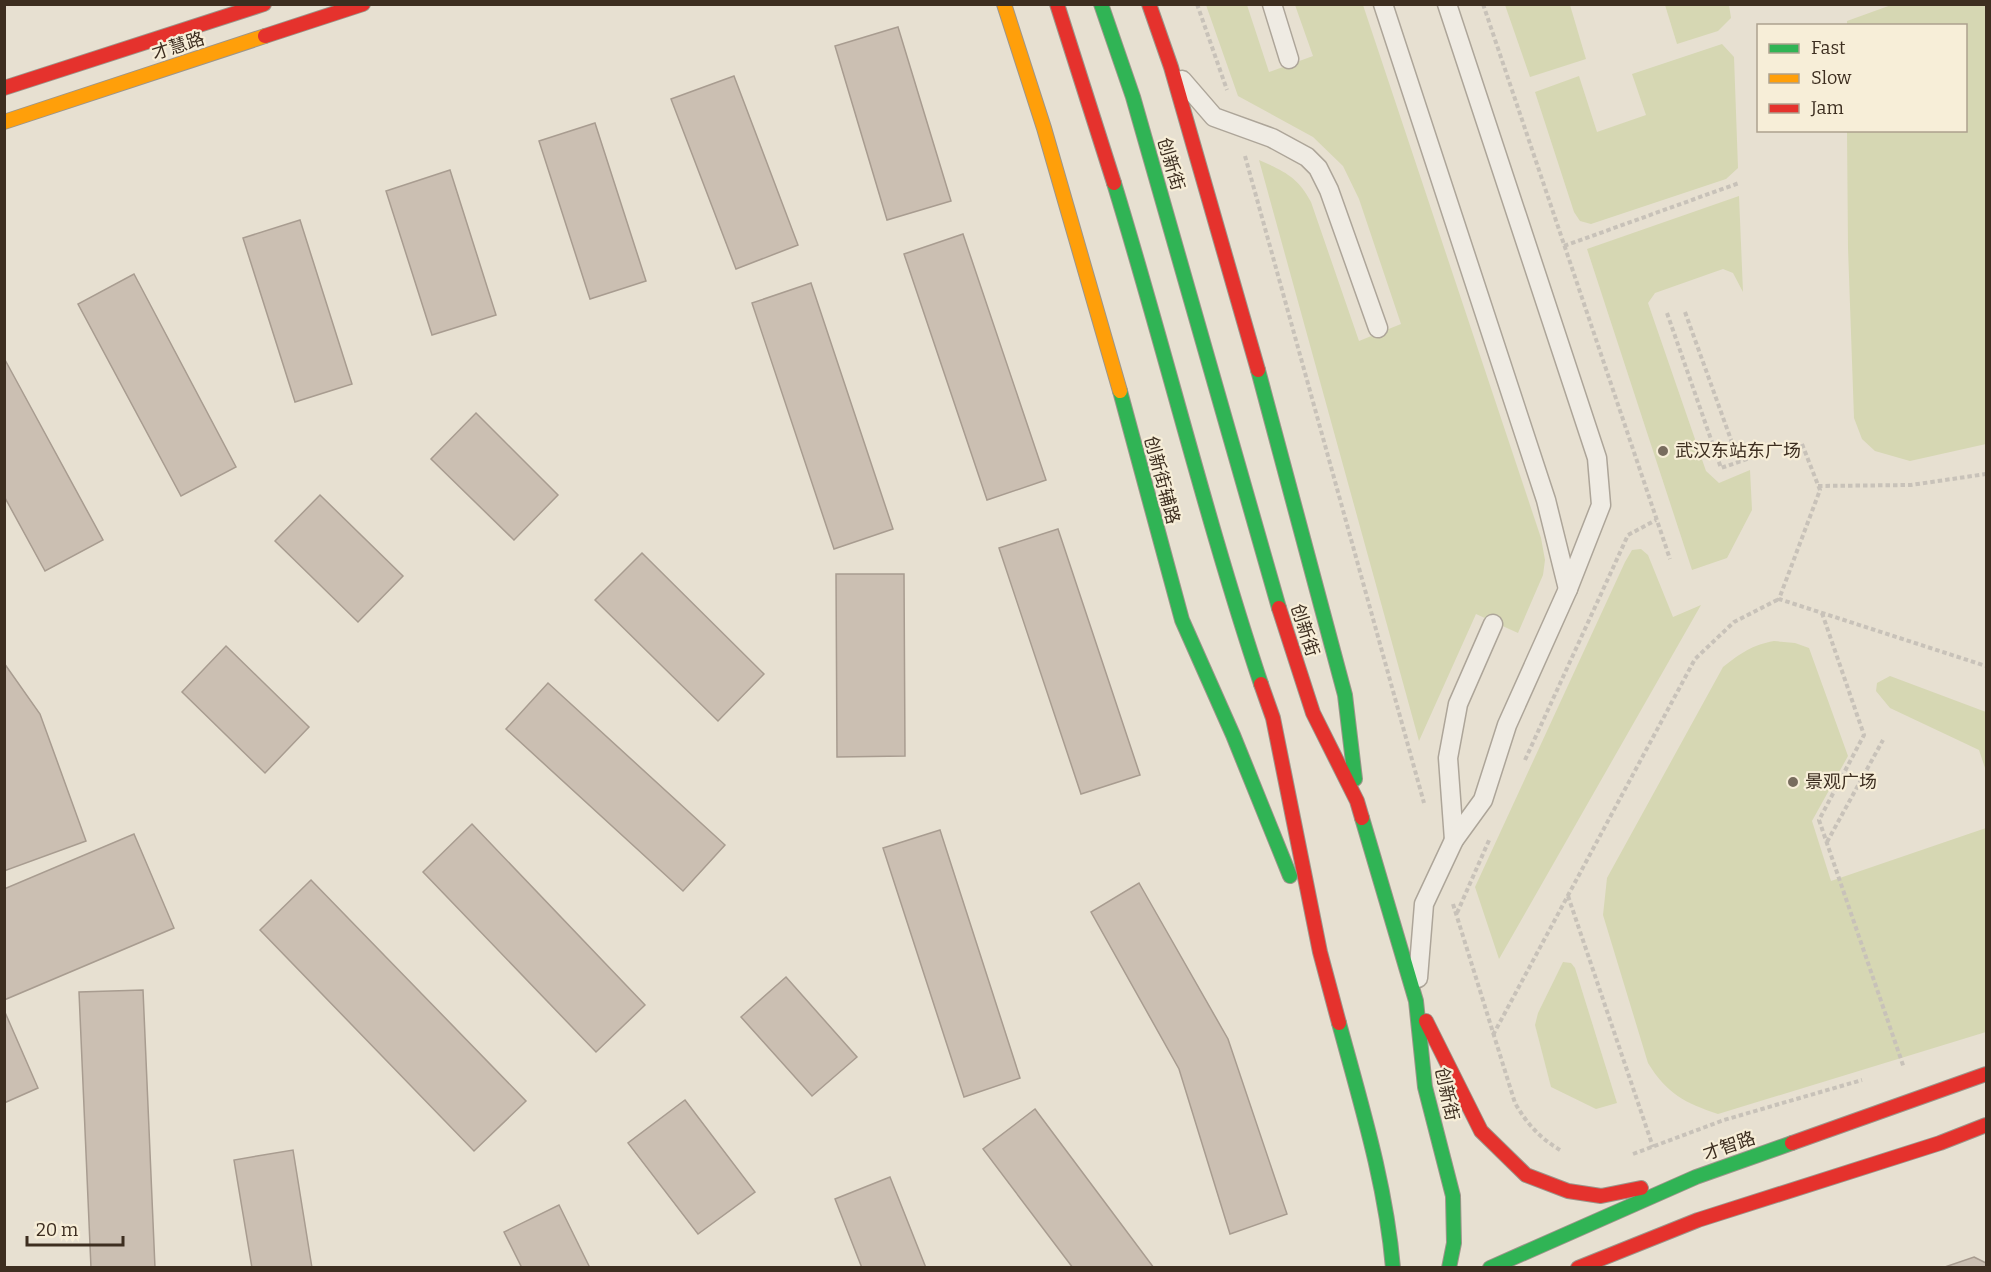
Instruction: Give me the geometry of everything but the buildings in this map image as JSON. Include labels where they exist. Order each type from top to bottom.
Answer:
[{"type":"street","name":"才慧路","points":[[4,88],[264,4]]},
{"type":"street","name":"才慧路","points":[[4,122],[363,4]]},
{"type":"street","name":"创新街辅路","points":[[1004,4],[1044,128],[1095,301],[1182,620],[1233,735],[1320,952]]},
{"type":"street","points":[[1057,4],[1097,125],[1145,285],[1233,600],[1272,717],[1320,952],[1376,1161],[1391,1243],[1393,1268]]},
{"type":"street","name":"创新街","points":[[1101,4],[1133,97],[1185,273],[1272,584],[1313,713],[1357,801],[1416,1001],[1425,1087],[1453,1196],[1454,1243],[1449,1268]]},
{"type":"street","points":[[1149,4],[1171,67],[1230,270],[1342,685],[1357,801]]},
{"type":"street","points":[[1416,1001],[1481,1131],[1526,1175],[1568,1191],[1601,1196],[1696,1177]]},
{"type":"street","name":"才智路","points":[[1490,1268],[1696,1177],[1986,1074]]},
{"type":"street","points":[[1578,1268],[1698,1220],[1940,1143],[1986,1125]]},
{"type":"lane","points":[[1272,4],[1289,59]]},
{"type":"lane","points":[[1383,4],[1546,500],[1568,589]]},
{"type":"lane","points":[[1416,1001],[1424,904],[1454,840],[1483,800],[1507,725],[1568,589],[1601,505],[1597,458],[1447,4]]},
{"type":"lane","points":[[1171,67],[1214,117],[1272,138],[1307,157],[1318,168],[1329,190],[1378,328]]},
{"type":"lane","points":[[1454,840],[1448,758],[1458,704],[1493,624]]},
{"type":"path","points":[[1197,4],[1227,91]]},
{"type":"path","points":[[1483,4],[1670,559]]},
{"type":"path","points":[[1244,150],[1426,813]]},
{"type":"path","points":[[1564,246],[1739,183]]},
{"type":"path","points":[[1685,312],[1739,462]]},
{"type":"path","points":[[1667,313],[1721,468],[1750,458]]},
{"type":"path","points":[[1493,1035],[1695,659],[1734,622],[1779,599],[1820,490],[1802,444]]},
{"type":"path","points":[[1818,486],[1911,485],[1986,474]]},
{"type":"path","points":[[1525,761],[1628,535],[1656,520]]},
{"type":"path","points":[[1779,599],[1986,666]]},
{"type":"path","points":[[1822,613],[1864,735],[1820,820],[1904,1068],[1914,1065]]},
{"type":"path","points":[[1827,842],[1882,740]]},
{"type":"path","points":[[1457,914],[1490,837]]},
{"type":"path","points":[[1568,896],[1653,1147]]},
{"type":"path","points":[[1453,903],[1515,1103],[1522,1116],[1540,1138],[1564,1153]]},
{"type":"path","points":[[1624,1157],[1724,1120],[1870,1078]]},
{"type":"green space","points":[[1894,4],[1986,5],[1986,444],[1910,461],[1875,451],[1862,439],[1854,418],[1848,248],[1847,132],[1967,132],[1967,24],[1847,24],[1847,21]]},
{"type":"green space","points":[[1206,5],[1247,5],[1269,72],[1313,56],[1295,5],[1363,5],[1541,538],[1545,560],[1543,575],[1518,633],[1476,614],[1419,741],[1259,160],[1290,176],[1301,186],[1311,202],[1359,341],[1401,324],[1359,199],[1343,166],[1313,137],[1238,96]]},
{"type":"green space","points":[[1505,5],[1570,5],[1586,59],[1530,77]]},
{"type":"green space","points":[[1665,5],[1729,5],[1731,18],[1718,31],[1677,44]]},
{"type":"green space","points":[[1722,44],[1734,57],[1738,168],[1726,179],[1591,224],[1580,221],[1574,212],[1535,92],[1579,76],[1597,132],[1646,115],[1632,74]]},
{"type":"green space","points":[[1739,196],[1743,292],[1733,273],[1723,269],[1655,293],[1648,303],[1706,471],[1719,483],[1750,470],[1752,510],[1727,558],[1692,570],[1587,249]]},
{"type":"green space","points":[[1641,549],[1648,555],[1673,617],[1701,605],[1499,959],[1475,887],[1625,562],[1632,550]]},
{"type":"green space","points":[[1774,641],[1795,643],[1809,648],[1848,756],[1812,821],[1831,881],[1986,828],[1986,1032],[1718,1114],[1678,1096],[1662,1082],[1648,1063],[1603,915],[1607,878],[1723,667],[1747,650]]},
{"type":"green space","points":[[1890,676],[1986,712],[1986,771],[1979,750],[1890,708],[1876,691],[1877,683]]},
{"type":"green space","points":[[1563,962],[1571,963],[1575,968],[1617,1103],[1596,1109],[1551,1087],[1535,1025],[1538,1013]]},
{"type":"traffic: fast","points":[[1101,4],[1133,97],[1279,608]]},
{"type":"traffic: fast","points":[[1114,183],[1222,559],[1261,684]]},
{"type":"traffic: fast","points":[[1258,370],[1345,695],[1355,779]]},
{"type":"traffic: fast","points":[[1120,391],[1182,620],[1233,735],[1290,876]]},
{"type":"traffic: fast","points":[[1362,818],[1416,1001],[1425,1087],[1453,1196],[1454,1243],[1449,1268]]},
{"type":"traffic: fast","points":[[1339,1023],[1379,1175],[1393,1268]]},
{"type":"traffic: fast","points":[[1490,1268],[1696,1177],[1792,1143]]},
{"type":"traffic: slow","points":[[1004,4],[1044,128],[1120,391]]},
{"type":"traffic: slow","points":[[4,122],[265,36]]},
{"type":"traffic: jam","points":[[4,88],[264,4]]},
{"type":"traffic: jam","points":[[265,36],[363,4]]},
{"type":"traffic: jam","points":[[1057,4],[1114,183]]},
{"type":"traffic: jam","points":[[1149,4],[1171,67],[1258,370]]},
{"type":"traffic: jam","points":[[1279,608],[1313,713],[1357,801],[1362,818]]},
{"type":"traffic: jam","points":[[1261,684],[1273,718],[1320,952],[1339,1023]]},
{"type":"traffic: jam","points":[[1426,1021],[1481,1131],[1526,1175],[1568,1191],[1601,1196],[1641,1188]]},
{"type":"traffic: jam","points":[[1792,1143],[1986,1074]]},
{"type":"traffic: jam","points":[[1578,1268],[1698,1220],[1940,1143],[1986,1125]]},
{"type":"place","name":"武汉东站东广场","points":[[1663,451]]},
{"type":"place","name":"景观广场","points":[[1793,782]]}]
